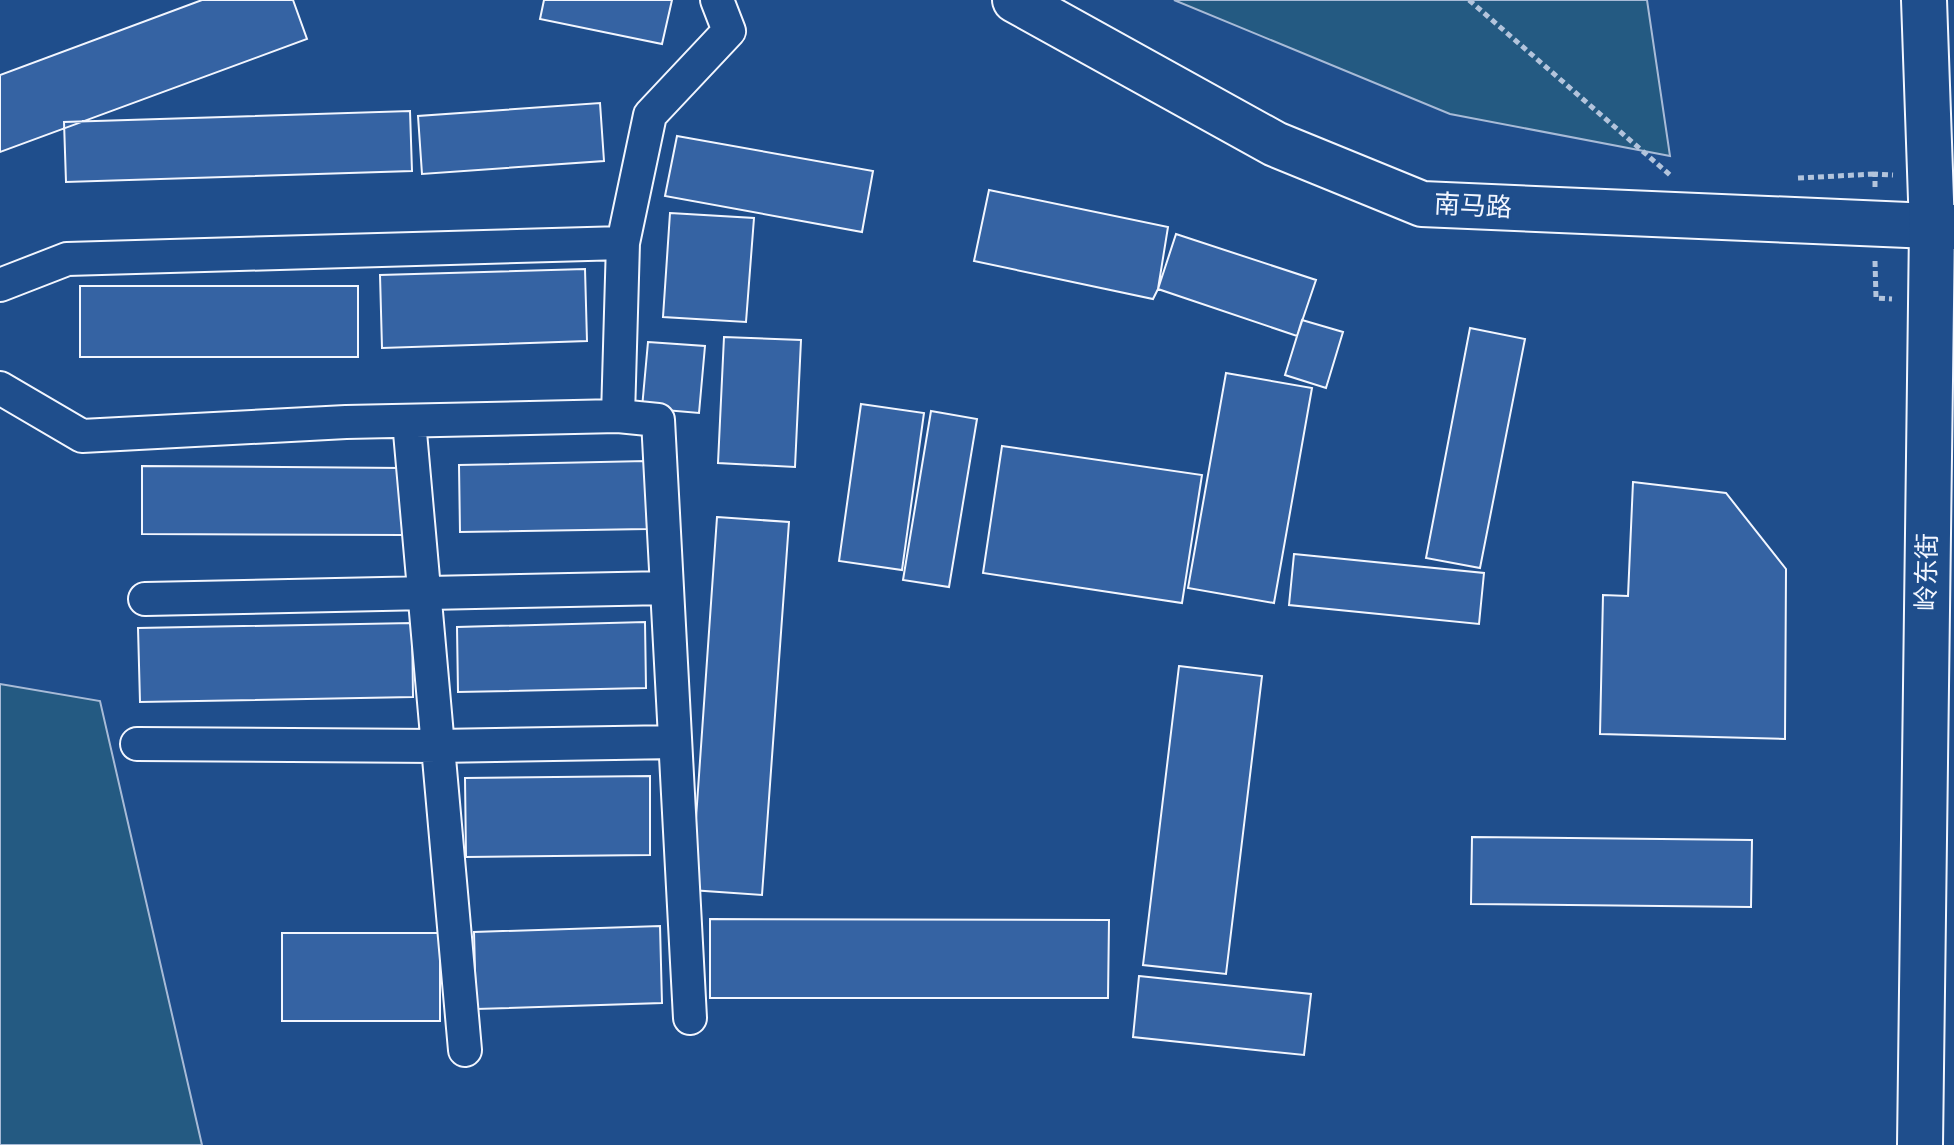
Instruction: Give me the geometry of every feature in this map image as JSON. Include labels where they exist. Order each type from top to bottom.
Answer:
[{"type":"main road","name":"南马路","points":[[1015,0],[1275,144],[1422,204],[1943,227]]},
{"type":"main road","name":"岭东街","points":[[1920,1145],[1943,227],[1924,0]]},
{"type":"street","points":[[618,416],[623,243],[650,115],[729,31],[717,0]]},
{"type":"street","points":[[0,285],[67,259],[623,243]]},
{"type":"street","points":[[0,388],[82,436],[409,421],[618,416],[658,420],[690,1018]]},
{"type":"street","points":[[409,421],[465,1050]]},
{"type":"street","points":[[145,599],[667,588]]},
{"type":"street","points":[[137,744],[438,746],[675,742]]},
{"type":"path","points":[[1469,0],[1679,183]]},
{"type":"shaded area","points":[[1174,0],[1647,0],[1670,156],[1450,114]]},
{"type":"shaded area","points":[[0,684],[100,701],[202,1145],[0,1145]]},
{"type":"building","points":[[202,0],[293,0],[307,39],[0,152],[0,75]]},
{"type":"building","points":[[544,0],[672,0],[662,44],[540,19]]},
{"type":"building","points":[[600,103],[604,161],[422,174],[418,116]]},
{"type":"building","points":[[410,111],[412,171],[66,182],[64,122]]},
{"type":"building","points":[[677,136],[873,171],[862,232],[665,196]]},
{"type":"building","points":[[989,190],[1168,227],[1158,289],[1153,299],[974,261]]},
{"type":"building","points":[[670,213],[754,218],[746,322],[663,317]]},
{"type":"building","points":[[1176,234],[1316,280],[1297,336],[1158,289]]},
{"type":"building","points":[[585,269],[587,341],[382,348],[380,275]]},
{"type":"building","points":[[80,286],[358,286],[358,357],[80,357]]},
{"type":"building","points":[[1302,320],[1343,332],[1326,388],[1285,375]]},
{"type":"building","points":[[1470,328],[1525,339],[1480,568],[1426,558]]},
{"type":"building","points":[[724,337],[801,340],[795,467],[718,463]]},
{"type":"building","points":[[648,342],[705,346],[699,413],[642,408]]},
{"type":"building","points":[[1226,373],[1312,388],[1274,603],[1188,588]]},
{"type":"building","points":[[861,404],[924,413],[902,570],[839,561]]},
{"type":"building","points":[[931,411],[977,419],[949,587],[903,580]]},
{"type":"building","points":[[1002,446],[1202,475],[1182,603],[983,573]]},
{"type":"building","points":[[646,461],[647,529],[460,532],[459,465]]},
{"type":"building","points":[[142,466],[403,468],[403,535],[142,534]]},
{"type":"building","points":[[1633,482],[1726,493],[1786,569],[1785,739],[1600,734],[1603,595],[1628,596]]},
{"type":"building","points":[[717,517],[789,522],[762,895],[691,890]]},
{"type":"building","points":[[1294,554],[1484,573],[1479,624],[1289,605]]},
{"type":"building","points":[[645,622],[646,688],[458,692],[457,627]]},
{"type":"building","points":[[412,623],[413,697],[140,702],[138,628]]},
{"type":"building","points":[[1179,666],[1262,676],[1226,974],[1143,965]]},
{"type":"building","points":[[650,776],[650,855],[466,857],[465,778]]},
{"type":"building","points":[[1472,837],[1752,840],[1751,907],[1471,904]]},
{"type":"building","points":[[710,919],[1109,920],[1108,998],[710,998]]},
{"type":"building","points":[[660,926],[662,1003],[476,1009],[474,932]]},
{"type":"building","points":[[282,933],[440,933],[440,1021],[282,1021]]},
{"type":"building","points":[[1139,976],[1311,994],[1304,1055],[1133,1037]]}]
